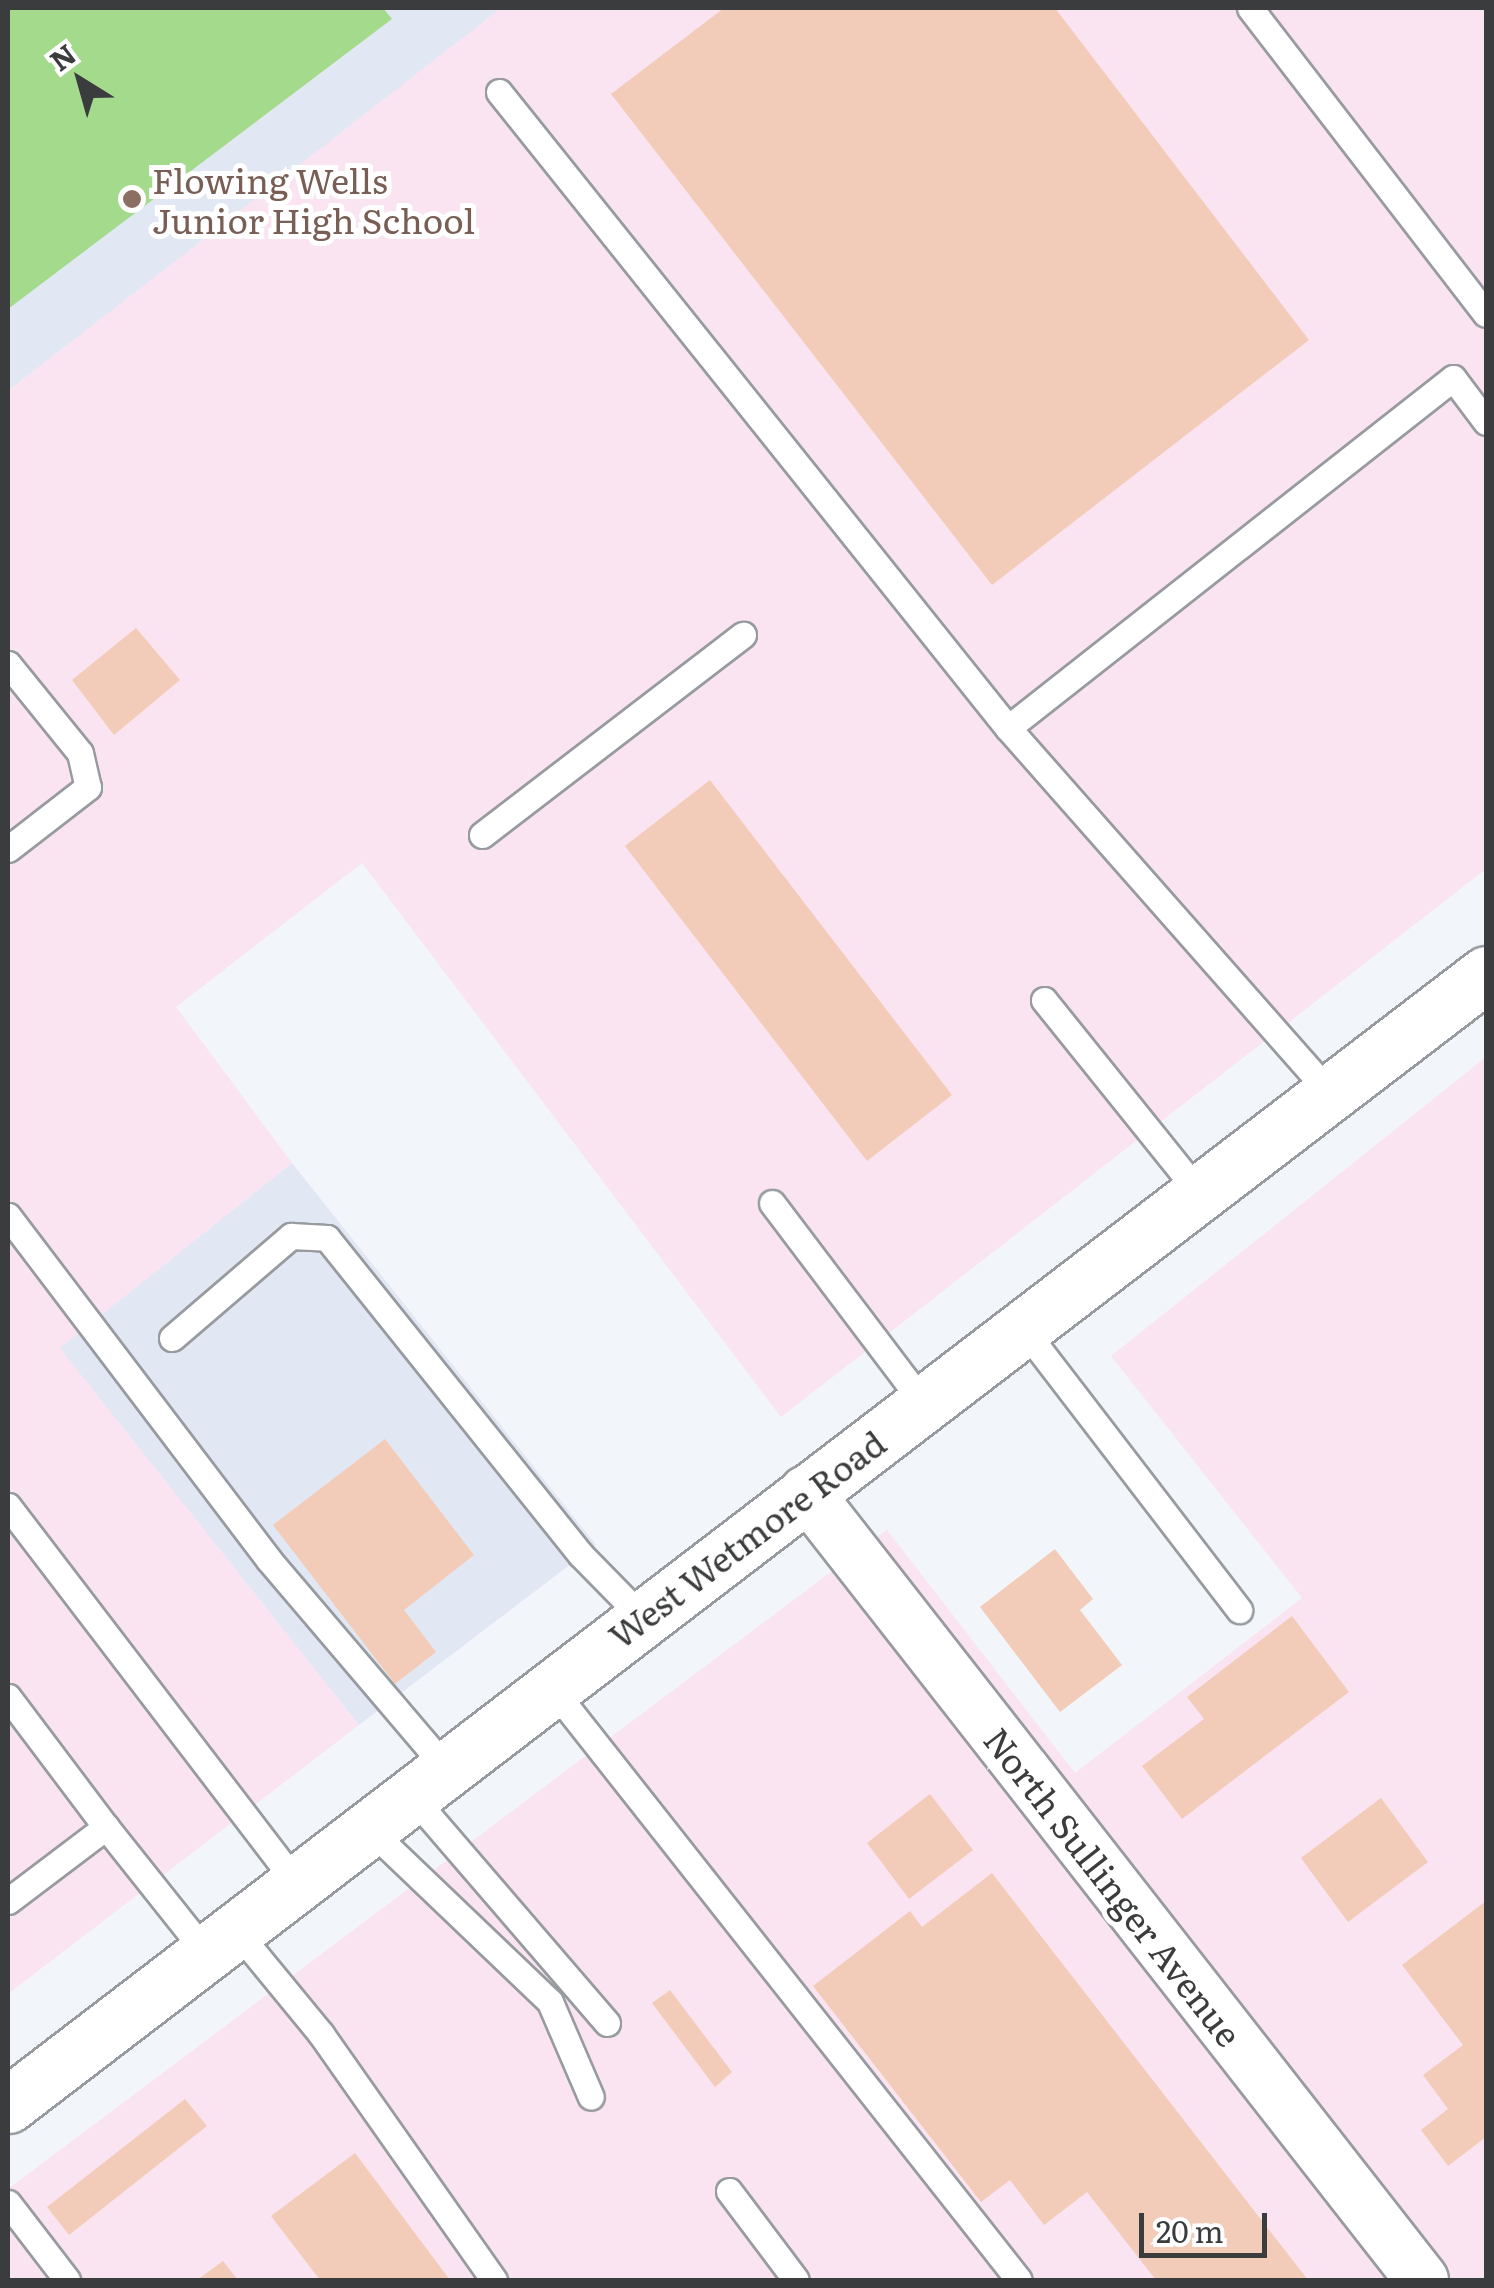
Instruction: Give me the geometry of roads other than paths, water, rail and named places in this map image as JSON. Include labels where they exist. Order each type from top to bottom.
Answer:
[{"type":"street","name":"West Wetmore Road","points":[[8,2105],[219,1939],[1486,974]]},
{"type":"street","name":"North Sullinger Avenue","points":[[806,1492],[1422,2280]]},
{"type":"lane","points":[[1250,8],[1486,314]]},
{"type":"lane","points":[[498,92],[1008,728],[1330,1093]]},
{"type":"lane","points":[[1008,728],[1452,378],[1486,422]]},
{"type":"lane","points":[[482,835],[743,635]]},
{"type":"lane","points":[[8,664],[80,753],[88,787],[8,849]]},
{"type":"lane","points":[[1044,1000],[1199,1193]]},
{"type":"lane","points":[[772,1203],[923,1403]]},
{"type":"lane","points":[[8,1216],[268,1560],[607,2023]]},
{"type":"lane","points":[[172,1338],[291,1236],[327,1238],[582,1554],[642,1617]]},
{"type":"lane","points":[[1022,1327],[1239,1610]]},
{"type":"lane","points":[[8,1506],[295,1881]]},
{"type":"lane","points":[[551,1687],[1019,2280]]},
{"type":"lane","points":[[8,1697],[106,1827],[321,2034],[494,2280]]},
{"type":"lane","points":[[8,1901],[106,1827]]},
{"type":"lane","points":[[367,1827],[550,2002],[591,2097]]},
{"type":"lane","points":[[729,2191],[796,2280]]},
{"type":"lane","points":[[8,2203],[67,2280]]},
{"type":"place","name":"Flowing Wells Junior High School","points":[[132,199]]}]
